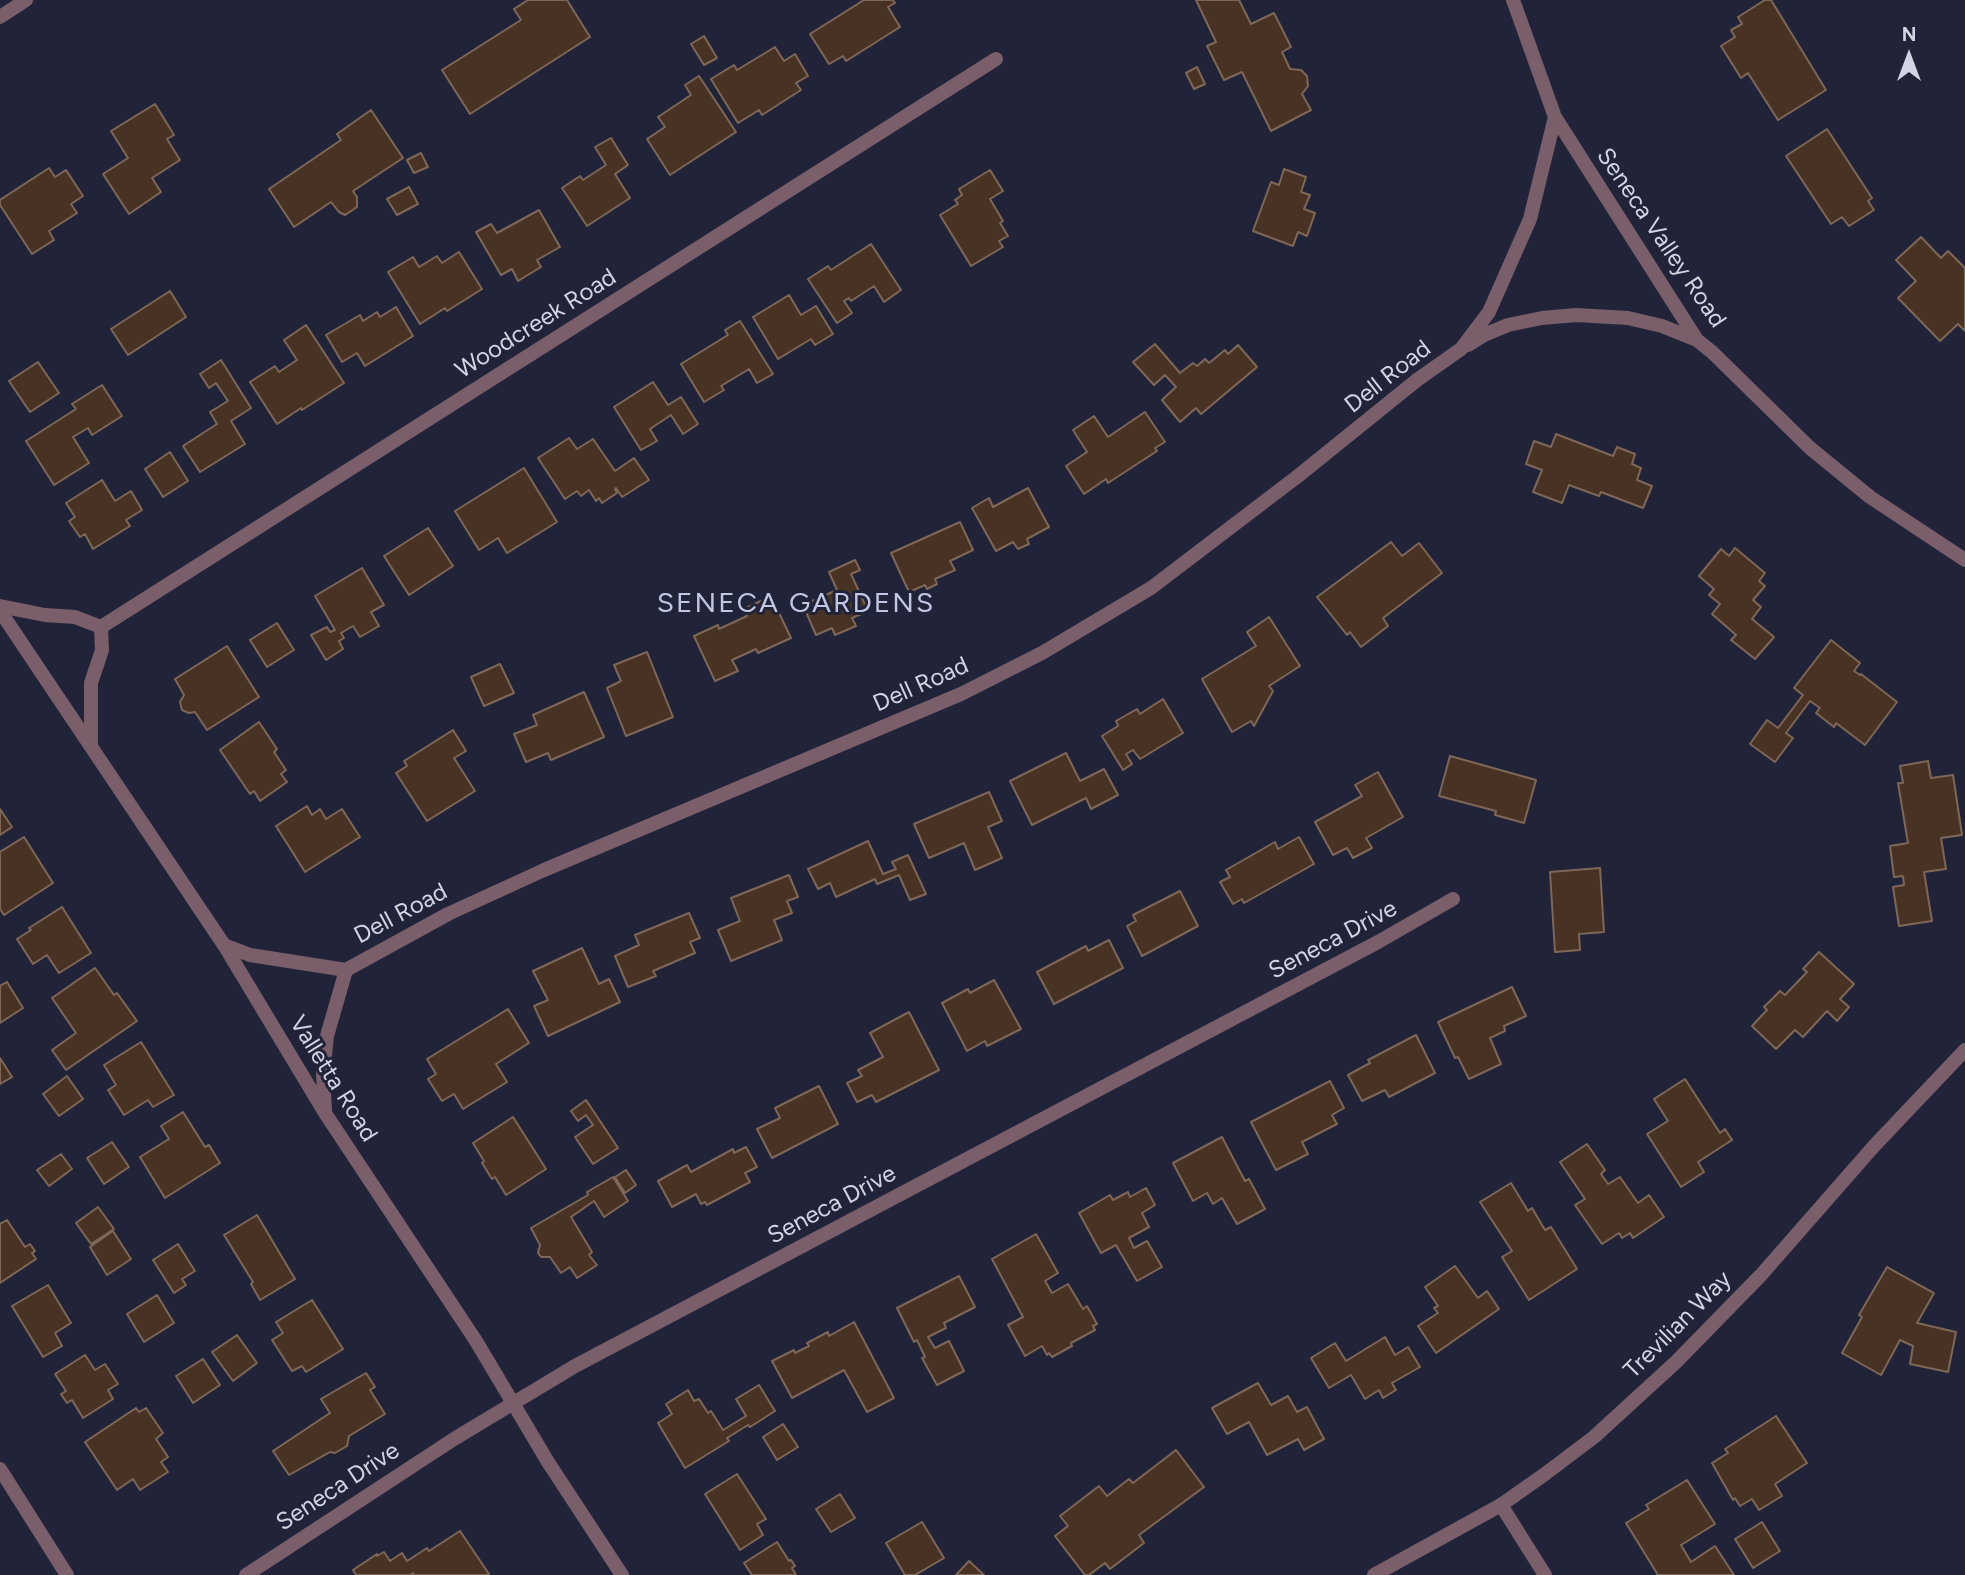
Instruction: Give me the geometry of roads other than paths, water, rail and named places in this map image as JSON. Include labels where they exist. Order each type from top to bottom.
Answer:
[{"type":"street","points":[[0,17],[26,0]]},
{"type":"street","name":"Seneca Valley Road","points":[[1513,0],[1555,117],[1697,340],[1810,448],[1870,498],[1965,560]]},
{"type":"street","name":"Woodcreek Road","points":[[101,627],[996,59]]},
{"type":"street","name":"Dell Road","points":[[1461,349],[1489,312],[1530,219],[1555,117]]},
{"type":"street","name":"Dell Road","points":[[224,945],[250,955],[346,970],[449,914],[544,870],[961,694],[1042,653],[1151,588],[1298,476],[1417,380],[1484,335],[1508,325],[1542,318],[1628,317],[1662,326],[1697,340]]},
{"type":"street","points":[[0,606],[45,615],[75,617],[101,627],[102,650],[91,683],[91,748]]},
{"type":"street","name":"Valletta Road","points":[[0,611],[224,945],[325,1113],[476,1341],[548,1462],[622,1575]]},
{"type":"street","name":"Seneca Drive","points":[[246,1575],[512,1403],[575,1366],[1353,956],[1453,899]]},
{"type":"street","name":"Dell Road","points":[[325,1113],[323,1074],[327,1036],[346,970]]},
{"type":"street","name":"Trevilian Way","points":[[1374,1575],[1501,1505],[1594,1437],[1676,1362],[1761,1275],[1874,1146],[1965,1050]]},
{"type":"street","points":[[0,1469],[67,1575]]},
{"type":"street","points":[[1501,1505],[1545,1575]]},
{"type":"district","name":"SENECA GARDENS","points":[[796,604]]}]
